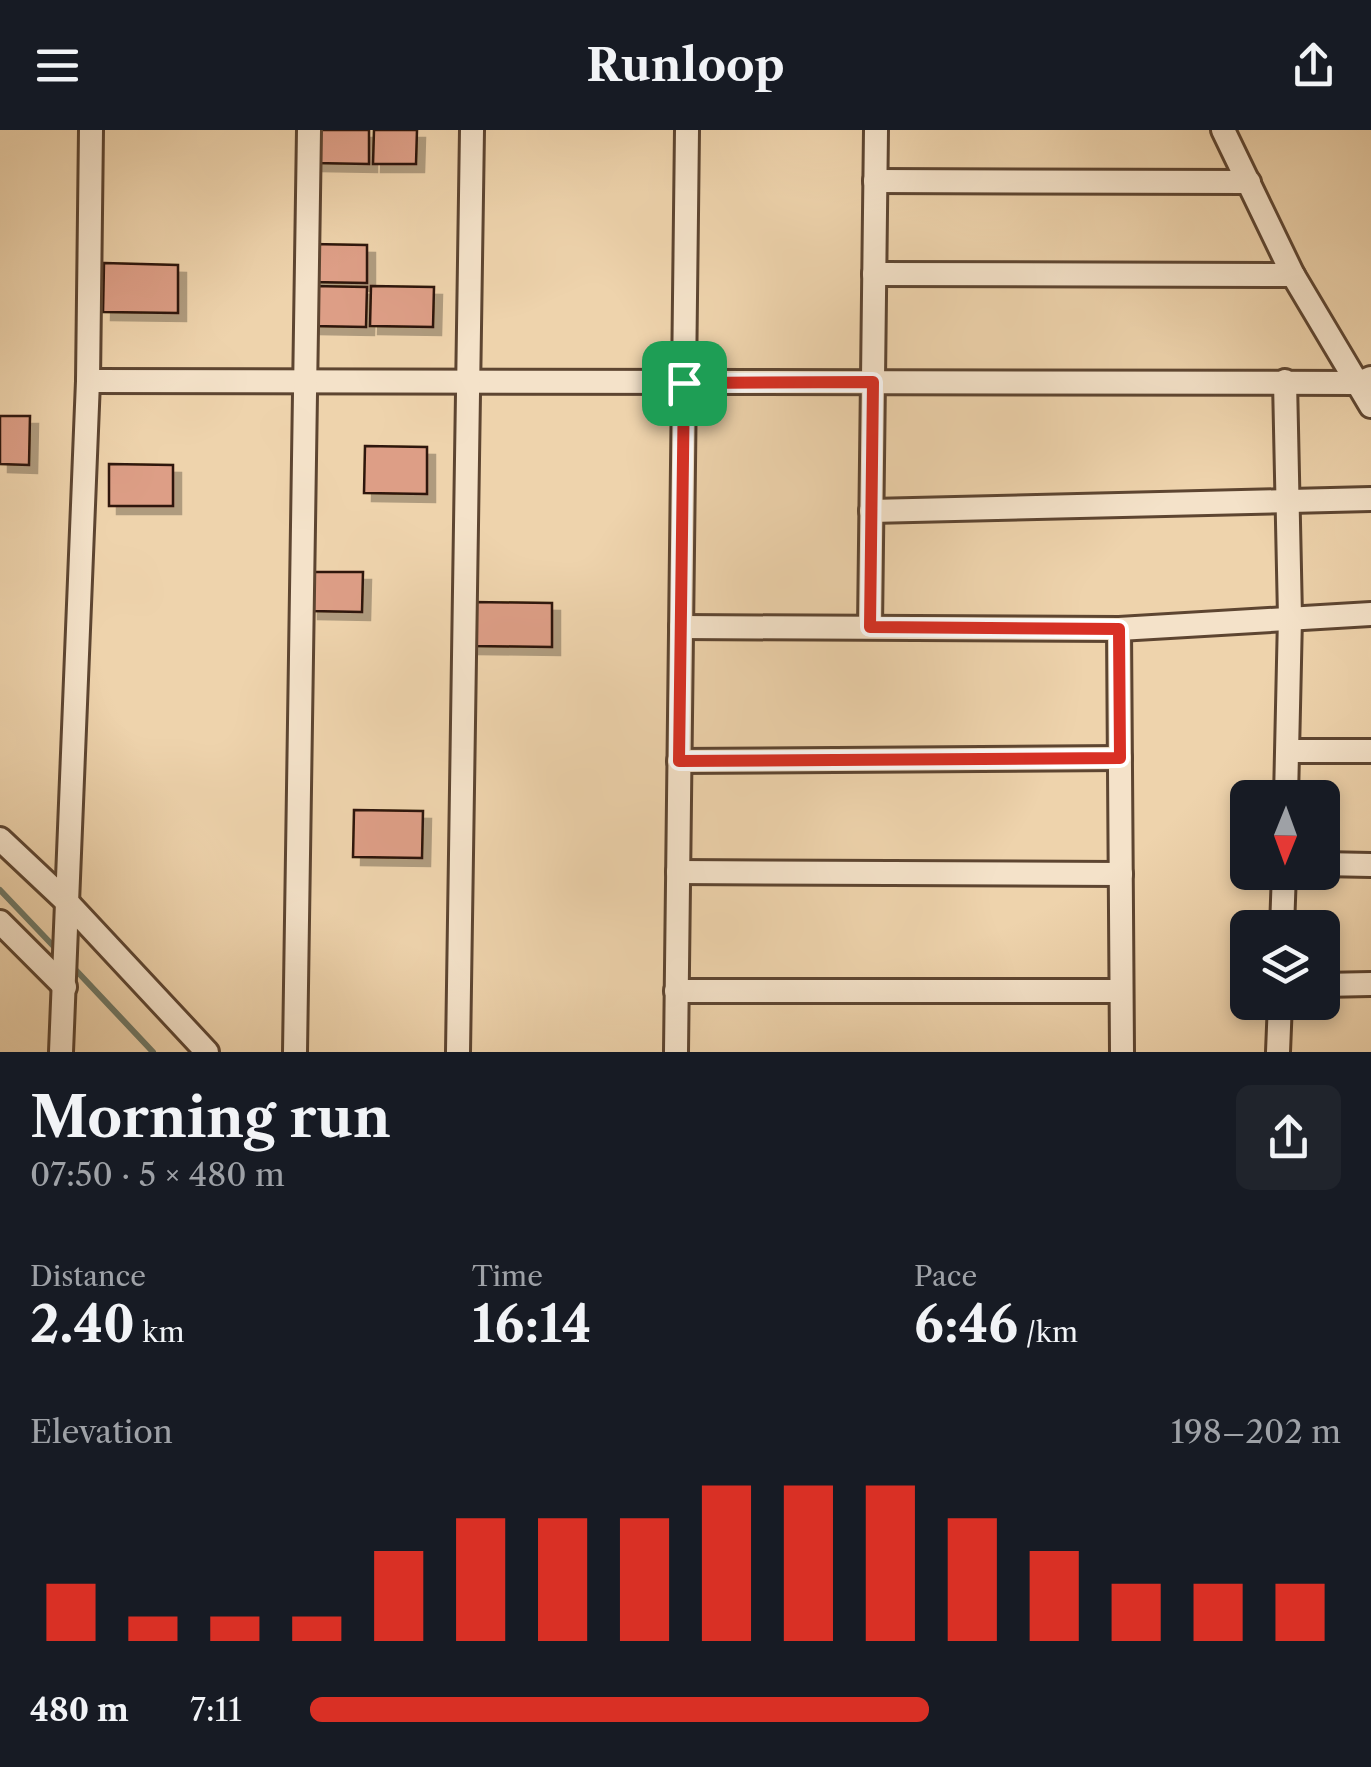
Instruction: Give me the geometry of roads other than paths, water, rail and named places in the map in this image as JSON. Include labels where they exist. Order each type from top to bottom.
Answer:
[{"type":"street","points":[[62,1052],[88,380],[91,130]]},
{"type":"street","points":[[295,1052],[309,130]]},
{"type":"street","points":[[458,1052],[472,130]]},
{"type":"street","points":[[676,1052],[686,130]]},
{"type":"street","points":[[870,627],[876,130]]},
{"type":"street","points":[[1223,130],[1294,275],[1365,381],[1371,406]]},
{"type":"street","points":[[875,181],[1248,182]]},
{"type":"street","points":[[874,274],[1294,275]]},
{"type":"street","points":[[88,380],[470,384],[1365,381]]},
{"type":"street","points":[[1285,381],[1290,617],[1287,780]]},
{"type":"street","points":[[871,511],[1371,500]]},
{"type":"street","points":[[681,627],[1119,629],[1371,614]]},
{"type":"street","points":[[1119,629],[1122,1052]]},
{"type":"street","points":[[1288,751],[1371,752]]},
{"type":"street","points":[[679,761],[1120,758]]},
{"type":"street","points":[[0,839],[68,903],[207,1052]]},
{"type":"street","points":[[1340,864],[1371,865]]},
{"type":"street","points":[[678,872],[1120,874]]},
{"type":"street","points":[[0,922],[64,987]]},
{"type":"street","points":[[1340,985],[1371,984]]},
{"type":"street","points":[[676,992],[1121,991]]},
{"type":"street","points":[[1278,1052],[1279,1020]]},
{"type":"waterway","points":[[0,890],[60,953]]},
{"type":"waterway","points":[[72,966],[153,1052]]}]
